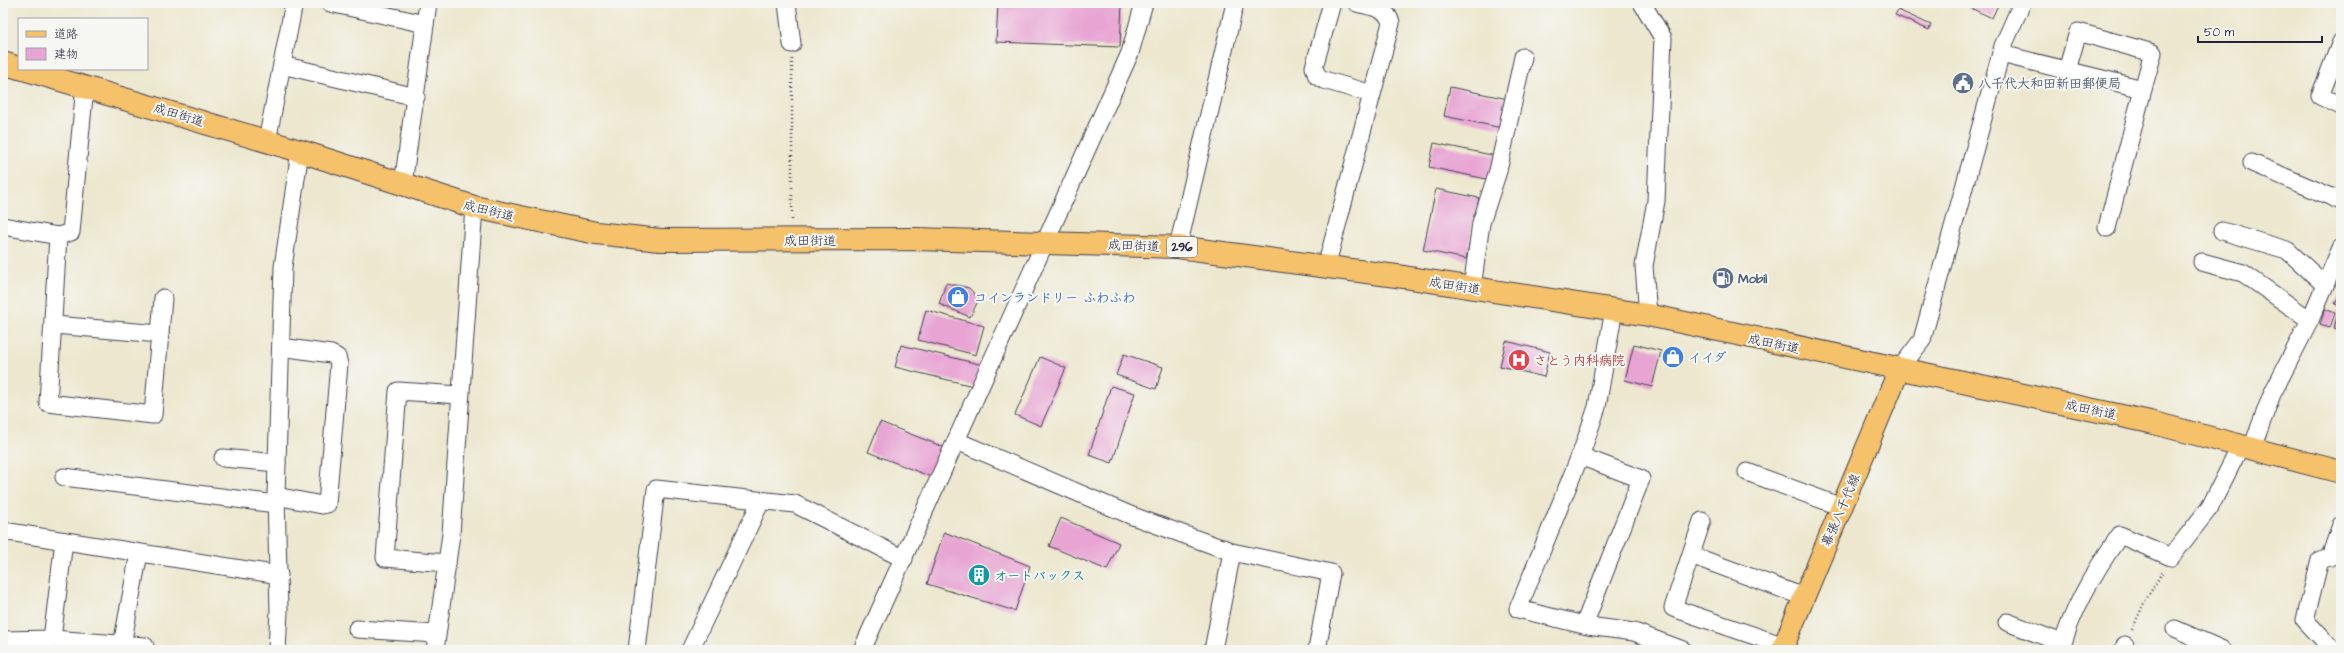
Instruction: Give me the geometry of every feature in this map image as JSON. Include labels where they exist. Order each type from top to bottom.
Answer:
[{"type":"highway","points":[[3,63],[18,68]]},
{"type":"highway","name":"成田街道","points":[[28,70],[300,150],[474,207],[550,224],[626,237],[700,240],[916,239],[1178,247],[1326,267],[1648,315],[1899,370],[2150,422],[2341,472]]},
{"type":"main road","name":"幕張八千代線","points":[[1783,648],[1899,370]]},
{"type":"street","points":[[267,141],[294,3]]},
{"type":"street","points":[[330,3],[425,24]]},
{"type":"street","points":[[403,184],[428,3]]},
{"type":"street","points":[[790,3],[792,44]]},
{"type":"street","points":[[862,650],[1130,53],[1144,3]]},
{"type":"street","points":[[1178,247],[1235,3]]},
{"type":"street","points":[[1332,3],[1314,67],[1317,76],[1324,80],[1372,94]]},
{"type":"street","points":[[1326,267],[1391,23],[1389,15],[1383,10],[1357,3]]},
{"type":"street","points":[[1642,3],[1662,38],[1656,200],[1644,266],[1648,315]]},
{"type":"street","points":[[1899,370],[1922,340],[2001,54],[2022,3]]},
{"type":"street","points":[[2067,70],[2078,32],[2152,53],[2108,228]]},
{"type":"street","points":[[2341,42],[2320,96],[2341,106]]},
{"type":"street","points":[[2001,54],[2143,89]]},
{"type":"street","points":[[1472,288],[1481,223],[1498,171],[1523,57]]},
{"type":"street","points":[[282,65],[416,97]]},
{"type":"street","points":[[3,226],[58,236],[71,232],[86,86]]},
{"type":"street","points":[[277,650],[280,611],[276,500],[283,268],[300,150]]},
{"type":"street","points":[[2252,163],[2341,201]]},
{"type":"street","points":[[357,629],[436,642],[451,534],[474,207]]},
{"type":"street","points":[[2222,232],[2287,250],[2325,285]]},
{"type":"street","points":[[58,236],[54,325],[48,403],[153,415],[163,298]]},
{"type":"street","points":[[2007,622],[2062,647],[2094,572],[2120,535],[2171,557],[2210,507],[2246,447],[2310,320],[2341,248]]},
{"type":"street","points":[[2202,262],[2243,273],[2310,320]]},
{"type":"street","points":[[1614,310],[1597,408],[1580,456],[1518,609],[1584,625],[1634,632],[1683,650]]},
{"type":"street","points":[[54,325],[160,334]]},
{"type":"street","points":[[64,477],[322,505],[327,504],[339,364],[337,357],[331,354],[281,347]]},
{"type":"street","points":[[447,563],[385,558],[386,542],[398,391],[460,395]]},
{"type":"street","points":[[957,441],[1130,516],[1232,552],[1331,573],[1316,650]]},
{"type":"street","points":[[1580,456],[1641,479],[1584,625]]},
{"type":"street","points":[[223,458],[277,463]]},
{"type":"street","points":[[1747,472],[1842,507]]},
{"type":"street","points":[[637,650],[656,489],[795,504],[904,559]]},
{"type":"street","points":[[690,650],[761,501]]},
{"type":"street","points":[[1702,521],[1673,608],[1783,648]]},
{"type":"street","points":[[2333,650],[2305,620],[2320,560],[2330,557],[2341,525]]},
{"type":"street","points":[[3,531],[279,575]]},
{"type":"street","points":[[52,639],[64,541]]},
{"type":"street","points":[[1214,650],[1232,552]]},
{"type":"street","points":[[122,645],[139,553]]},
{"type":"street","points":[[1691,555],[1804,597]]},
{"type":"street","points":[[2175,629],[2223,650]]},
{"type":"street","points":[[3,640],[52,639],[145,646],[145,650]]},
{"type":"path","points":[[792,44],[792,240]]},
{"type":"path","points":[[2124,648],[2144,603],[2171,557]]},
{"type":"building","points":[[998,3],[1122,3],[1120,47],[996,42]]},
{"type":"building","points":[[1960,3],[1999,3],[1992,18]]},
{"type":"building","points":[[1898,10],[1931,25],[1929,30],[1895,15]]},
{"type":"building","points":[[1450,87],[1508,99],[1502,128],[1444,116]]},
{"type":"building","points":[[1434,143],[1496,156],[1491,180],[1429,167]]},
{"type":"building","points":[[1436,189],[1479,198],[1466,259],[1423,250]]},
{"type":"building","points":[[2341,265],[2341,282],[2338,287],[2332,284]]},
{"type":"building","points":[[946,283],[969,288],[979,299],[970,317],[939,304]]},
{"type":"building","points":[[2341,293],[2341,330],[2334,328],[2340,306],[2335,304]]},
{"type":"building","points":[[2325,309],[2335,313],[2330,328],[2320,325]]},
{"type":"building","points":[[926,310],[984,326],[976,355],[918,340]]},
{"type":"building","points":[[1506,341],[1550,352],[1544,377],[1500,366]]},
{"type":"building","points":[[1634,344],[1661,351],[1652,387],[1625,380]]},
{"type":"building","points":[[901,345],[983,365],[977,387],[895,367]]},
{"type":"building","points":[[1124,354],[1163,367],[1156,389],[1116,375]]},
{"type":"building","points":[[1040,357],[1066,368],[1041,426],[1015,415]]},
{"type":"building","points":[[1111,386],[1135,393],[1112,463],[1089,455]]},
{"type":"building","points":[[880,422],[946,448],[934,478],[868,452]]},
{"type":"building","points":[[1061,518],[1119,543],[1107,570],[1049,546]]},
{"type":"building","name":"オートバックス","points":[[944,532],[1030,566],[1015,611],[927,584]]},
{"type":"place","name":"八千代大和田新田郵便局","points":[[1963,83]]},
{"type":"place","name":"Mobil","points":[[1723,278]]},
{"type":"place","name":"コインランドリー ふわふわ","points":[[958,297]]},
{"type":"place","name":"イイダ","points":[[1673,357]]},
{"type":"place","name":"さとう内科病院","points":[[1519,360]]},
{"type":"place","name":"オートバックス","points":[[979,575]]}]
